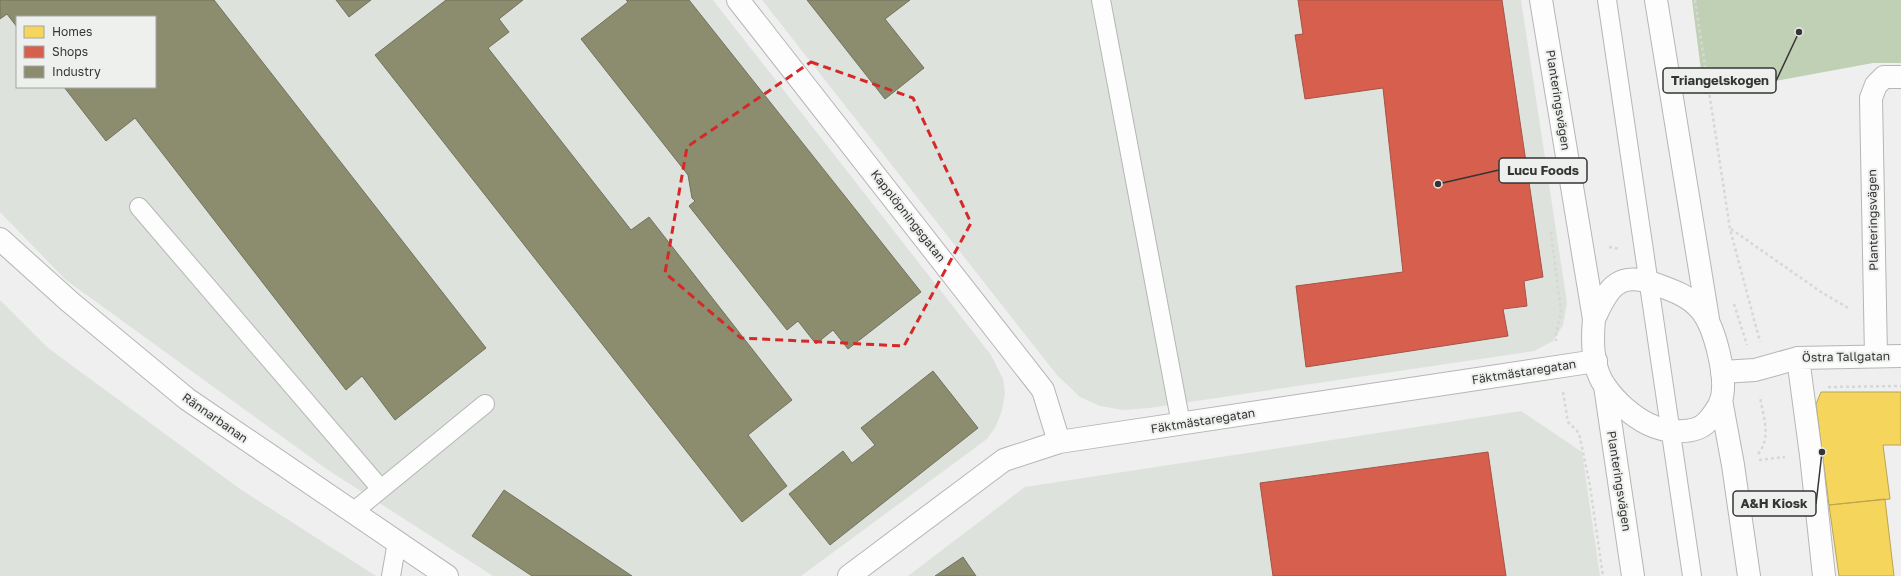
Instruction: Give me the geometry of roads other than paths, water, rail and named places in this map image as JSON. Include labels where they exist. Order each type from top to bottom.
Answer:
[{"type":"street","name":"Kapplöpningsgatan","points":[[738,0],[1043,390],[1059,442]]},
{"type":"street","name":"Planteringsvägen","points":[[1541,0],[1594,319]]},
{"type":"street","points":[[1656,0],[1708,319],[1716,344],[1722,372],[1721,400],[1733,465],[1749,576]]},
{"type":"street","name":"Planteringsvägen","points":[[1876,356],[1871,98],[1876,84],[1884,77],[1901,78]]},
{"type":"street","name":"Rännarbanan","points":[[0,239],[70,302],[187,399],[447,576]]},
{"type":"street","points":[[1708,319],[1698,307],[1685,296],[1649,282],[1628,280],[1618,283],[1611,288],[1594,319],[1593,338],[1596,361],[1605,386],[1634,415],[1649,424],[1684,432],[1698,429],[1707,423],[1714,414],[1721,400]]},
{"type":"street","name":"Östra Tallgatan","points":[[1722,372],[1756,370],[1798,358],[1901,356]]},
{"type":"street","points":[[1798,358],[1811,455],[1824,576]]},
{"type":"street","name":"Fäktmästaregatan","points":[[849,576],[1004,460],[1059,442],[1596,361]]},
{"type":"street","name":"Planteringsvägen","points":[[1605,386],[1633,576]]},
{"type":"lane","points":[[1101,0],[1181,424]]},
{"type":"lane","points":[[1607,0],[1692,576]]},
{"type":"lane","points":[[139,207],[381,489]]},
{"type":"lane","points":[[353,512],[485,404]]},
{"type":"lane","points":[[391,576],[397,542]]},
{"type":"place","name":"Triangelskogen","points":[[1799,32]]},
{"type":"place","name":"Lucu Foods","points":[[1438,184]]},
{"type":"place","name":"A&H Kiosk","points":[[1822,452]]}]
